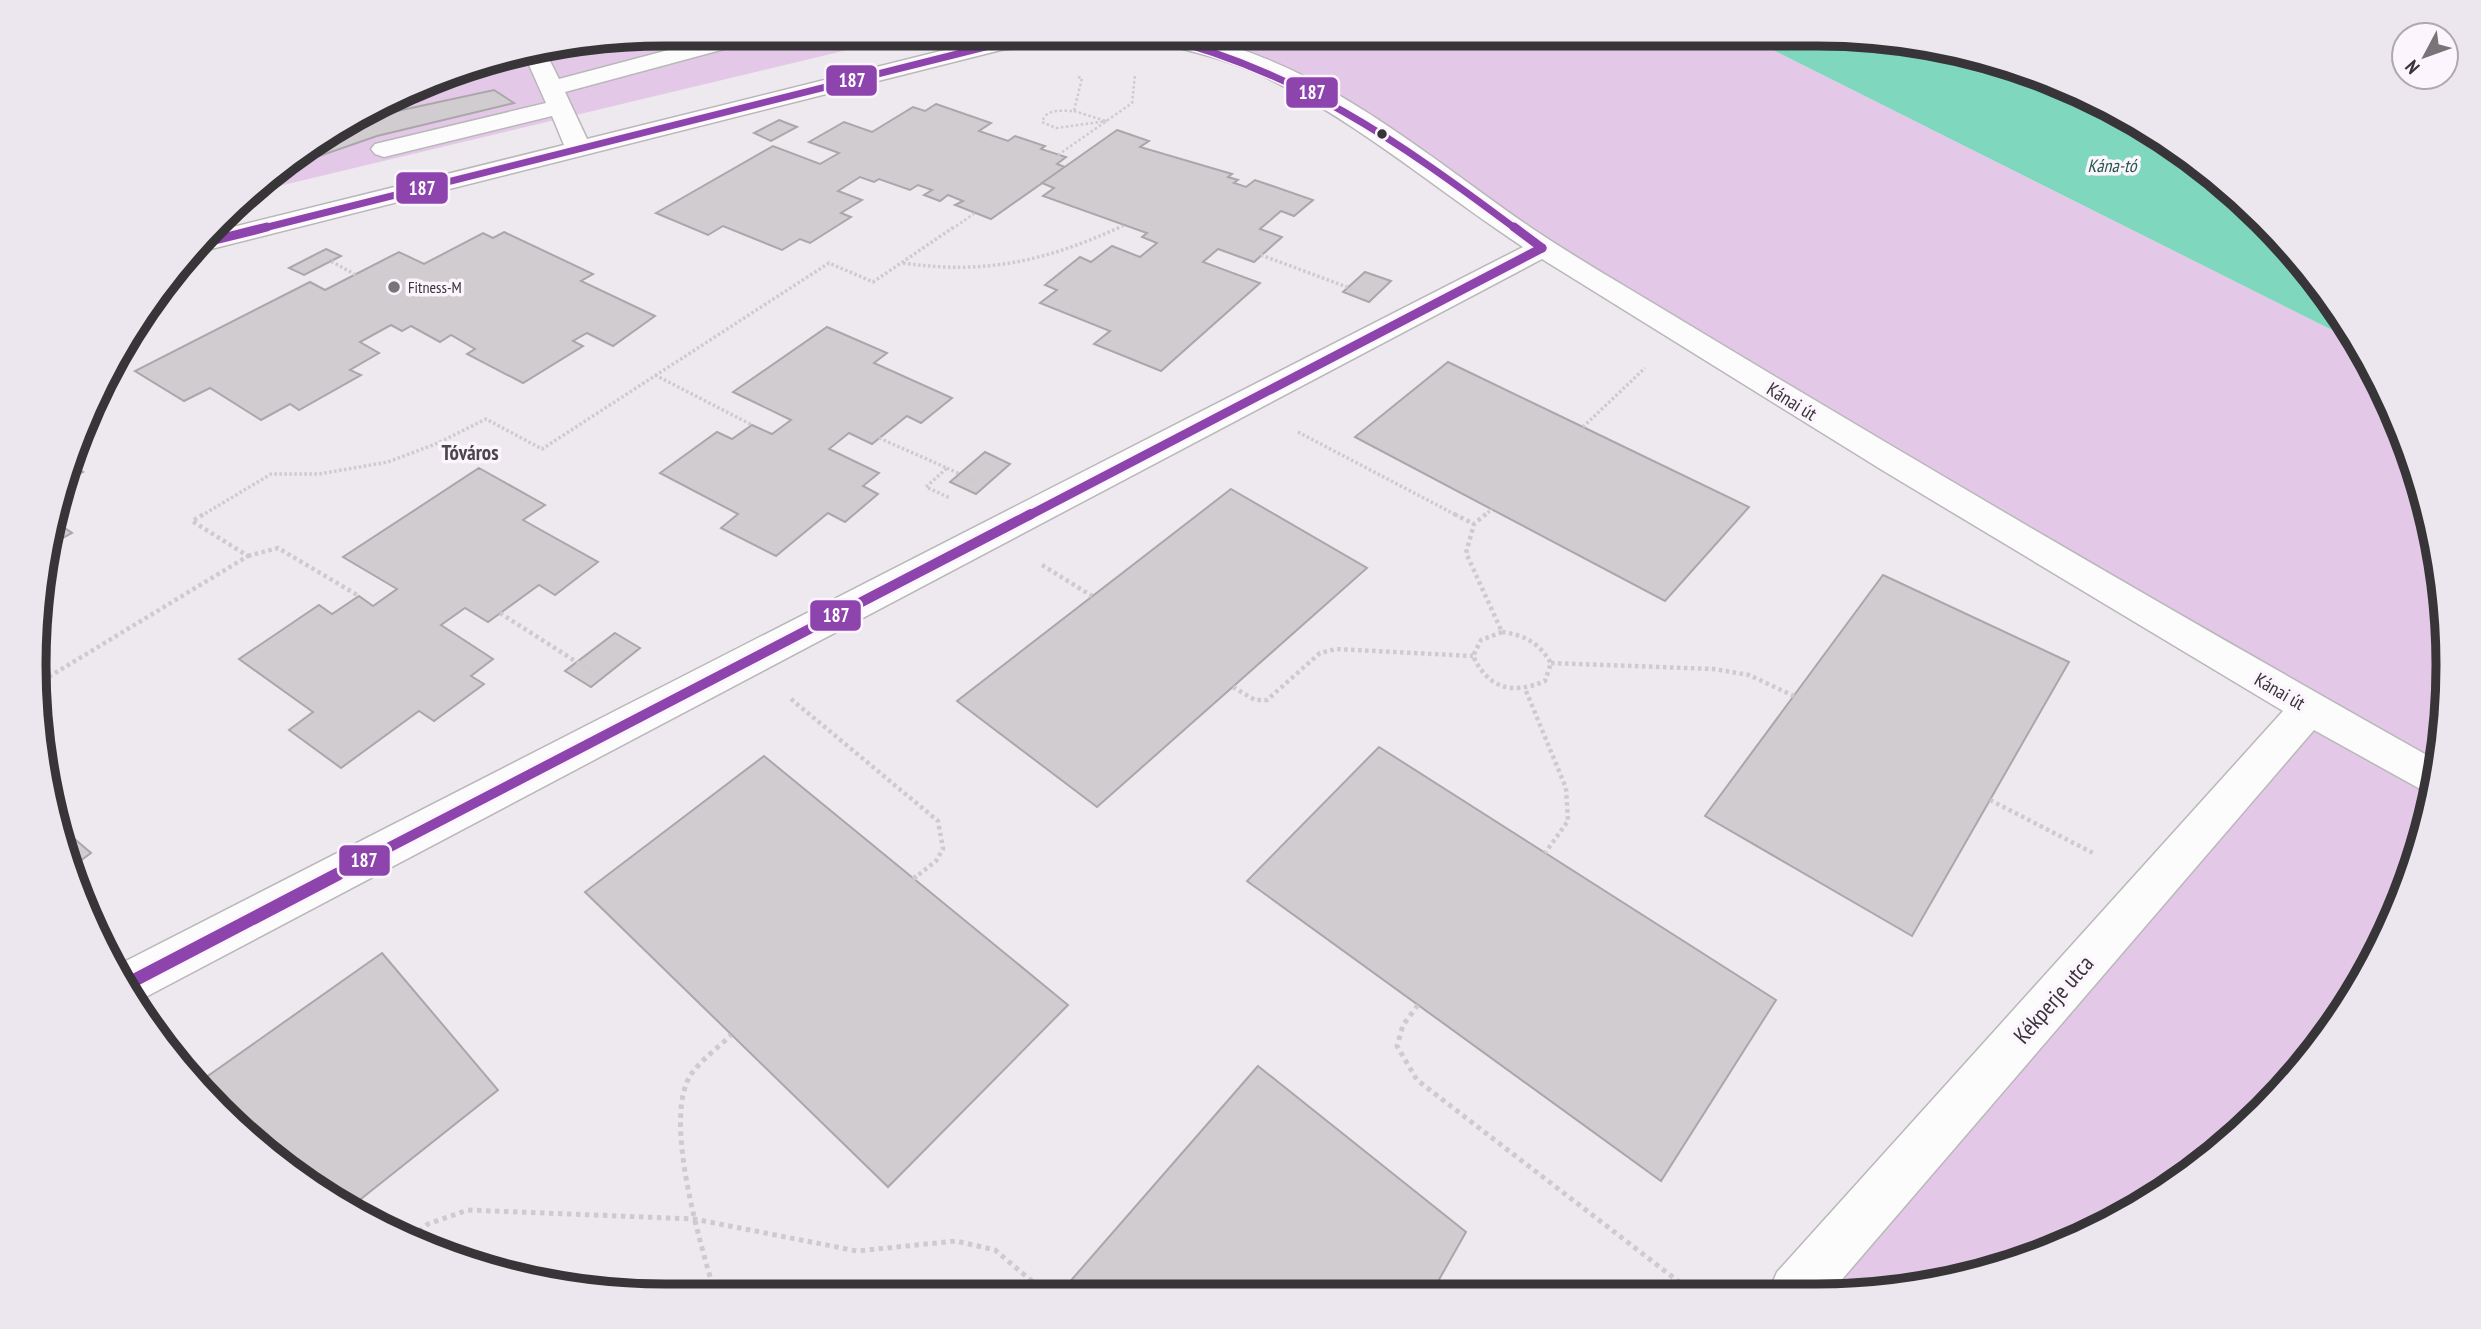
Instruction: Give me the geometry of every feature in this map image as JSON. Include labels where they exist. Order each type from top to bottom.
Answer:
[{"type":"street","points":[[384,149],[556,98],[647,64],[710,46]]},
{"type":"street","points":[[214,240],[989,46]]},
{"type":"street","name":"Kánai út","points":[[1200,46],[1269,68],[1314,92],[1467,193],[1542,248],[1880,455],[2426,775]]},
{"type":"street","points":[[637,47],[647,64]]},
{"type":"street","points":[[538,59],[579,149]]},
{"type":"street","points":[[133,981],[1542,248]]},
{"type":"street","name":"Kékperje utca","points":[[1803,1284],[2309,708]]},
{"type":"path","points":[[1058,155],[1132,103],[1136,66]]},
{"type":"path","points":[[1069,75],[1082,78],[1074,111]]},
{"type":"path","points":[[1052,111],[1074,111],[1107,121],[1056,128],[1042,122],[1044,116],[1052,111]]},
{"type":"path","points":[[248,556],[192,521],[271,474],[319,474],[388,461],[438,443],[486,419],[542,449],[654,374],[829,264],[873,282],[975,213]]},
{"type":"path","points":[[902,263],[923,267],[1003,268],[1081,246],[1125,225]]},
{"type":"path","points":[[320,256],[356,275]]},
{"type":"path","points":[[1261,256],[1366,294]]},
{"type":"path","points":[[1583,427],[1648,365]]},
{"type":"path","points":[[654,374],[752,425]]},
{"type":"path","points":[[1289,427],[1474,524]]},
{"type":"path","points":[[879,438],[988,487]]},
{"type":"path","points":[[947,468],[926,487],[958,502]]},
{"type":"path","points":[[1492,509],[1474,524],[1466,553],[1502,632]]},
{"type":"path","points":[[46,678],[248,556],[278,548],[359,596]]},
{"type":"path","points":[[1037,562],[1092,596]]},
{"type":"path","points":[[500,613],[601,678]]},
{"type":"path","points":[[1502,632],[1524,635],[1542,647],[1551,663],[1545,681],[1526,691],[1501,688],[1480,675],[1473,656],[1481,640],[1502,632]]},
{"type":"path","points":[[1233,687],[1255,700],[1267,700],[1320,653],[1336,649],[1473,656]]},
{"type":"path","points":[[1551,663],[1714,669],[1749,675],[1794,696]]},
{"type":"path","points":[[1526,691],[1566,789],[1568,821],[1545,853]]},
{"type":"path","points":[[788,696],[938,821],[947,839],[943,854],[913,879]]},
{"type":"path","points":[[1990,800],[2093,853]]},
{"type":"path","points":[[1418,1005],[1403,1025],[1398,1046],[1417,1080],[1682,1284]]},
{"type":"path","points":[[712,1284],[694,1219],[679,1119],[691,1074],[731,1035]]},
{"type":"path","points":[[418,1232],[428,1224],[468,1210],[694,1219],[857,1251],[956,1241],[995,1250],[1035,1284]]},
{"type":"shaded area","points":[[864,46],[269,188],[321,150],[391,109],[466,78],[544,57],[624,47]]},
{"type":"shaded area","points":[[1199,46],[1765,46],[2339,334],[2372,391],[2388,428],[2403,466],[2424,544],[2436,664],[2430,745],[2424,785],[2403,863],[2372,938],[2353,974],[2308,1041],[2282,1073],[2225,1130],[2193,1156],[2126,1201],[2090,1220],[2015,1251],[1937,1272],[1857,1282],[1802,1284],[2309,708],[1880,455],[1314,92]]},
{"type":"water","name":"Kána-tó","points":[[1765,46],[1857,47],[1937,57],[2015,78],[2090,109],[2160,150],[2225,199],[2282,256],[2339,334]]},
{"type":"building","points":[[494,90],[514,103],[377,136],[305,161],[380,115]]},
{"type":"building","points":[[936,104],[991,123],[979,131],[1008,141],[1015,136],[1045,146],[1041,149],[1066,157],[1057,164],[1065,167],[991,219],[955,205],[963,201],[948,195],[940,201],[924,195],[932,190],[918,185],[910,190],[879,179],[874,182],[860,177],[838,191],[862,200],[841,213],[851,217],[810,243],[800,239],[782,250],[723,226],[708,235],[656,213],[773,146],[820,164],[839,153],[809,142],[844,122],[872,132],[913,107],[925,111]]},
{"type":"building","points":[[779,120],[797,127],[771,141],[754,133]]},
{"type":"building","points":[[1117,130],[1149,141],[1140,147],[1232,174],[1228,177],[1238,180],[1234,183],[1246,187],[1255,180],[1313,200],[1294,216],[1281,211],[1260,229],[1282,237],[1254,262],[1218,249],[1203,262],[1260,283],[1161,371],[1094,344],[1110,331],[1040,303],[1057,290],[1045,285],[1080,257],[1091,262],[1112,246],[1140,257],[1157,243],[1142,237],[1147,233],[1043,196],[1054,188],[1042,183]]},
{"type":"building","points":[[504,232],[593,274],[581,281],[655,316],[613,346],[587,333],[573,341],[583,346],[523,383],[467,354],[475,349],[451,335],[440,342],[411,326],[402,331],[391,325],[360,342],[379,353],[350,370],[361,375],[299,410],[290,404],[261,420],[210,388],[184,401],[135,371],[310,282],[325,290],[399,252],[424,264],[483,233],[493,238]]},
{"type":"building","points":[[326,249],[341,256],[304,275],[289,268]]},
{"type":"building","points":[[1365,272],[1391,281],[1369,302],[1343,292]]},
{"type":"building","points":[[827,327],[887,353],[874,363],[952,398],[921,423],[907,416],[872,444],[849,433],[829,449],[879,473],[863,486],[878,494],[845,522],[828,513],[776,556],[721,528],[738,514],[660,473],[717,432],[732,439],[752,425],[772,434],[791,420],[733,392]]},
{"type":"building","points":[[1448,362],[1749,507],[1665,601],[1355,437]]},
{"type":"building","points":[[985,452],[1010,464],[976,494],[950,482]]},
{"type":"building","points":[[479,468],[545,505],[523,520],[598,562],[555,595],[539,585],[488,622],[465,608],[441,625],[493,659],[471,676],[484,684],[434,721],[419,711],[341,768],[289,730],[313,712],[239,659],[319,605],[332,614],[359,596],[373,606],[397,589],[343,557]]},
{"type":"building","points":[[1231,489],[1367,568],[1097,807],[957,701]]},
{"type":"building","points":[[62,526],[72,533],[58,541]]},
{"type":"building","points":[[1883,575],[2069,662],[1912,936],[1705,816]]},
{"type":"building","points":[[615,633],[640,648],[591,687],[565,671]]},
{"type":"building","points":[[1379,747],[1776,1000],[1661,1181],[1247,881]]},
{"type":"building","points":[[764,756],[1068,1005],[888,1187],[585,892]]},
{"type":"building","points":[[70,835],[91,853],[78,863]]},
{"type":"building","points":[[382,953],[498,1090],[357,1202],[288,1156],[256,1130],[204,1078]]},
{"type":"building","points":[[1258,1066],[1466,1232],[1437,1284],[1068,1284]]},
{"type":"transit line","name":"187","points":[[214,240],[989,46]]},
{"type":"transit line","name":"187","points":[[1200,46],[1257,66],[1308,90],[1357,118],[1452,181],[1542,248]]},
{"type":"transit line","name":"187","points":[[133,981],[1542,248]]},
{"type":"place","name":"Fitness-M","points":[[394,287]]},
{"type":"district","name":"Tóváros","points":[[470,452]]}]
